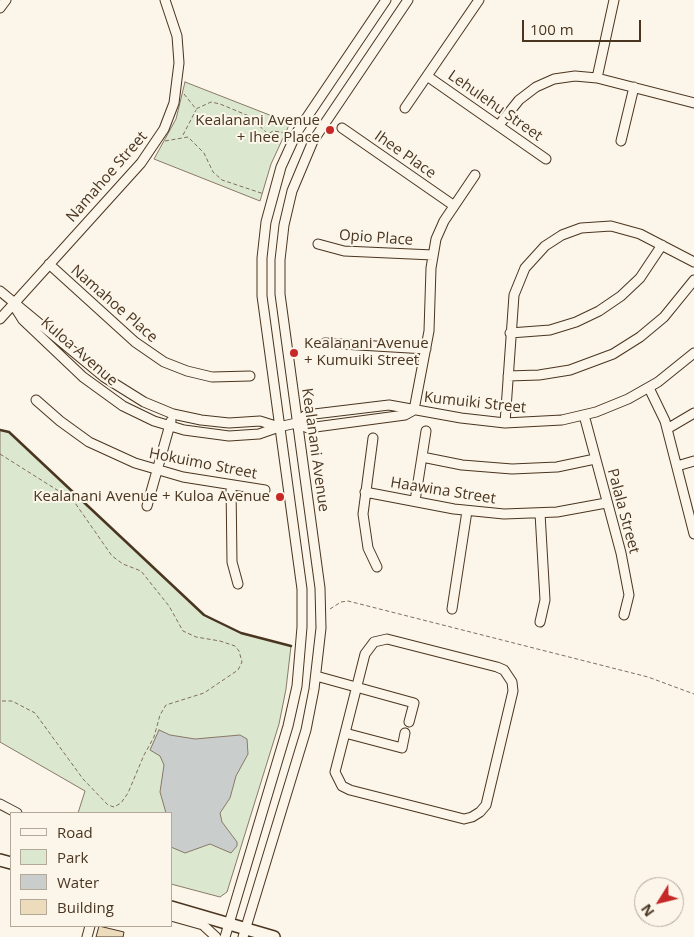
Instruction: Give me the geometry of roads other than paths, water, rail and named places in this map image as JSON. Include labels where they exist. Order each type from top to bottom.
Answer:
[{"type":"main road","points":[[172,907],[228,924],[244,933],[274,937]]},
{"type":"street","points":[[0,8],[6,0]]},
{"type":"street","name":"Namahoe Street","points":[[0,319],[141,164],[157,141],[169,116],[177,90],[179,62],[177,36],[165,0]]},
{"type":"street","points":[[225,937],[285,739],[294,699],[300,656],[302,589],[279,427],[262,277],[263,240],[272,196],[281,167],[295,136],[317,100],[386,0]]},
{"type":"street","name":"Kealanani Avenue","points":[[244,933],[300,751],[316,676],[321,609],[320,588],[296,424],[280,277],[281,242],[287,208],[298,174],[313,141],[408,0]]},
{"type":"street","points":[[405,108],[478,0]]},
{"type":"street","points":[[597,78],[614,0]]},
{"type":"street","name":"Lehulehu Street","points":[[427,76],[546,159]]},
{"type":"street","points":[[499,125],[519,100],[545,83],[575,76],[597,78],[694,103]]},
{"type":"street","points":[[620,141],[634,87]]},
{"type":"street","name":"Ihee Place","points":[[342,128],[453,205]]},
{"type":"street","points":[[414,410],[426,349],[433,255],[440,230],[453,205],[475,175]]},
{"type":"street","points":[[505,423],[512,305],[520,276],[531,260],[553,240],[581,228],[606,226],[630,230],[694,262]]},
{"type":"street","name":"Opio Place","points":[[318,244],[344,251],[433,255]]},
{"type":"street","points":[[510,333],[556,328],[599,310],[621,296],[640,278],[662,245]]},
{"type":"street","name":"Namahoe Place","points":[[49,264],[134,342],[164,362],[205,376],[224,378],[250,376]]},
{"type":"street","points":[[508,376],[539,375],[570,370],[613,354],[640,337],[664,317],[694,280]]},
{"type":"street","name":"Kuloa Avenue","points":[[0,292],[117,386],[144,402],[173,414],[215,422],[260,421],[279,427]]},
{"type":"street","name":"Kuloa Avenue","points":[[13,304],[22,320],[96,388],[138,414],[169,426],[199,433],[229,436],[259,434],[279,427],[296,424]]},
{"type":"street","points":[[325,343],[426,349]]},
{"type":"street","name":"Kumuiki Street","points":[[414,410],[406,415],[308,428],[296,424],[306,415],[389,405],[505,423],[545,422],[584,415],[612,406],[649,388],[694,353]]},
{"type":"street","points":[[649,388],[667,429],[694,534]]},
{"type":"street","name":"Hokuimo Street","points":[[36,400],[60,421],[89,442],[120,457],[157,470],[266,490]]},
{"type":"street","points":[[667,429],[694,413]]},
{"type":"street","points":[[147,506],[173,414]]},
{"type":"street","name":"Palala Street","points":[[584,415],[621,553],[628,590],[624,615]]},
{"type":"street","points":[[414,501],[426,431]]},
{"type":"street","points":[[373,438],[365,492],[364,522],[368,548],[377,567]]},
{"type":"street","points":[[422,456],[462,464],[512,469],[557,467],[595,459]]},
{"type":"street","points":[[677,466],[694,461]]},
{"type":"street","points":[[231,485],[232,562],[238,584]]},
{"type":"street","name":"Haawina Street","points":[[365,492],[467,511],[504,514],[540,514],[574,510],[606,502]]},
{"type":"street","points":[[452,609],[467,511]]},
{"type":"street","points":[[540,514],[544,600],[540,622]]},
{"type":"street","points":[[381,639],[396,641],[504,670],[512,682],[513,691],[486,805],[480,812],[464,819],[350,790],[342,786],[335,772],[344,733],[364,654],[374,642],[381,639]]},
{"type":"street","points":[[316,676],[414,702],[408,722]]},
{"type":"street","points":[[344,733],[402,748],[405,734]]},
{"type":"street","points":[[0,804],[15,812]]},
{"type":"street","points":[[172,916],[203,925],[216,937]]},
{"type":"water","points":[[159,730],[170,735],[195,739],[240,735],[247,739],[248,754],[236,776],[230,798],[220,813],[222,822],[237,842],[237,846],[231,853],[210,844],[185,853],[172,847],[172,812],[166,812],[160,792],[164,765],[160,756],[150,750]]},
{"type":"place","name":"Kealanani Avenue + Ihee Place","points":[[330,130]]},
{"type":"place","name":"Kealanani Avenue + Kumuiki Street","points":[[294,353]]},
{"type":"place","name":"Kealanani Avenue + Kuloa Avenue","points":[[280,497]]}]
